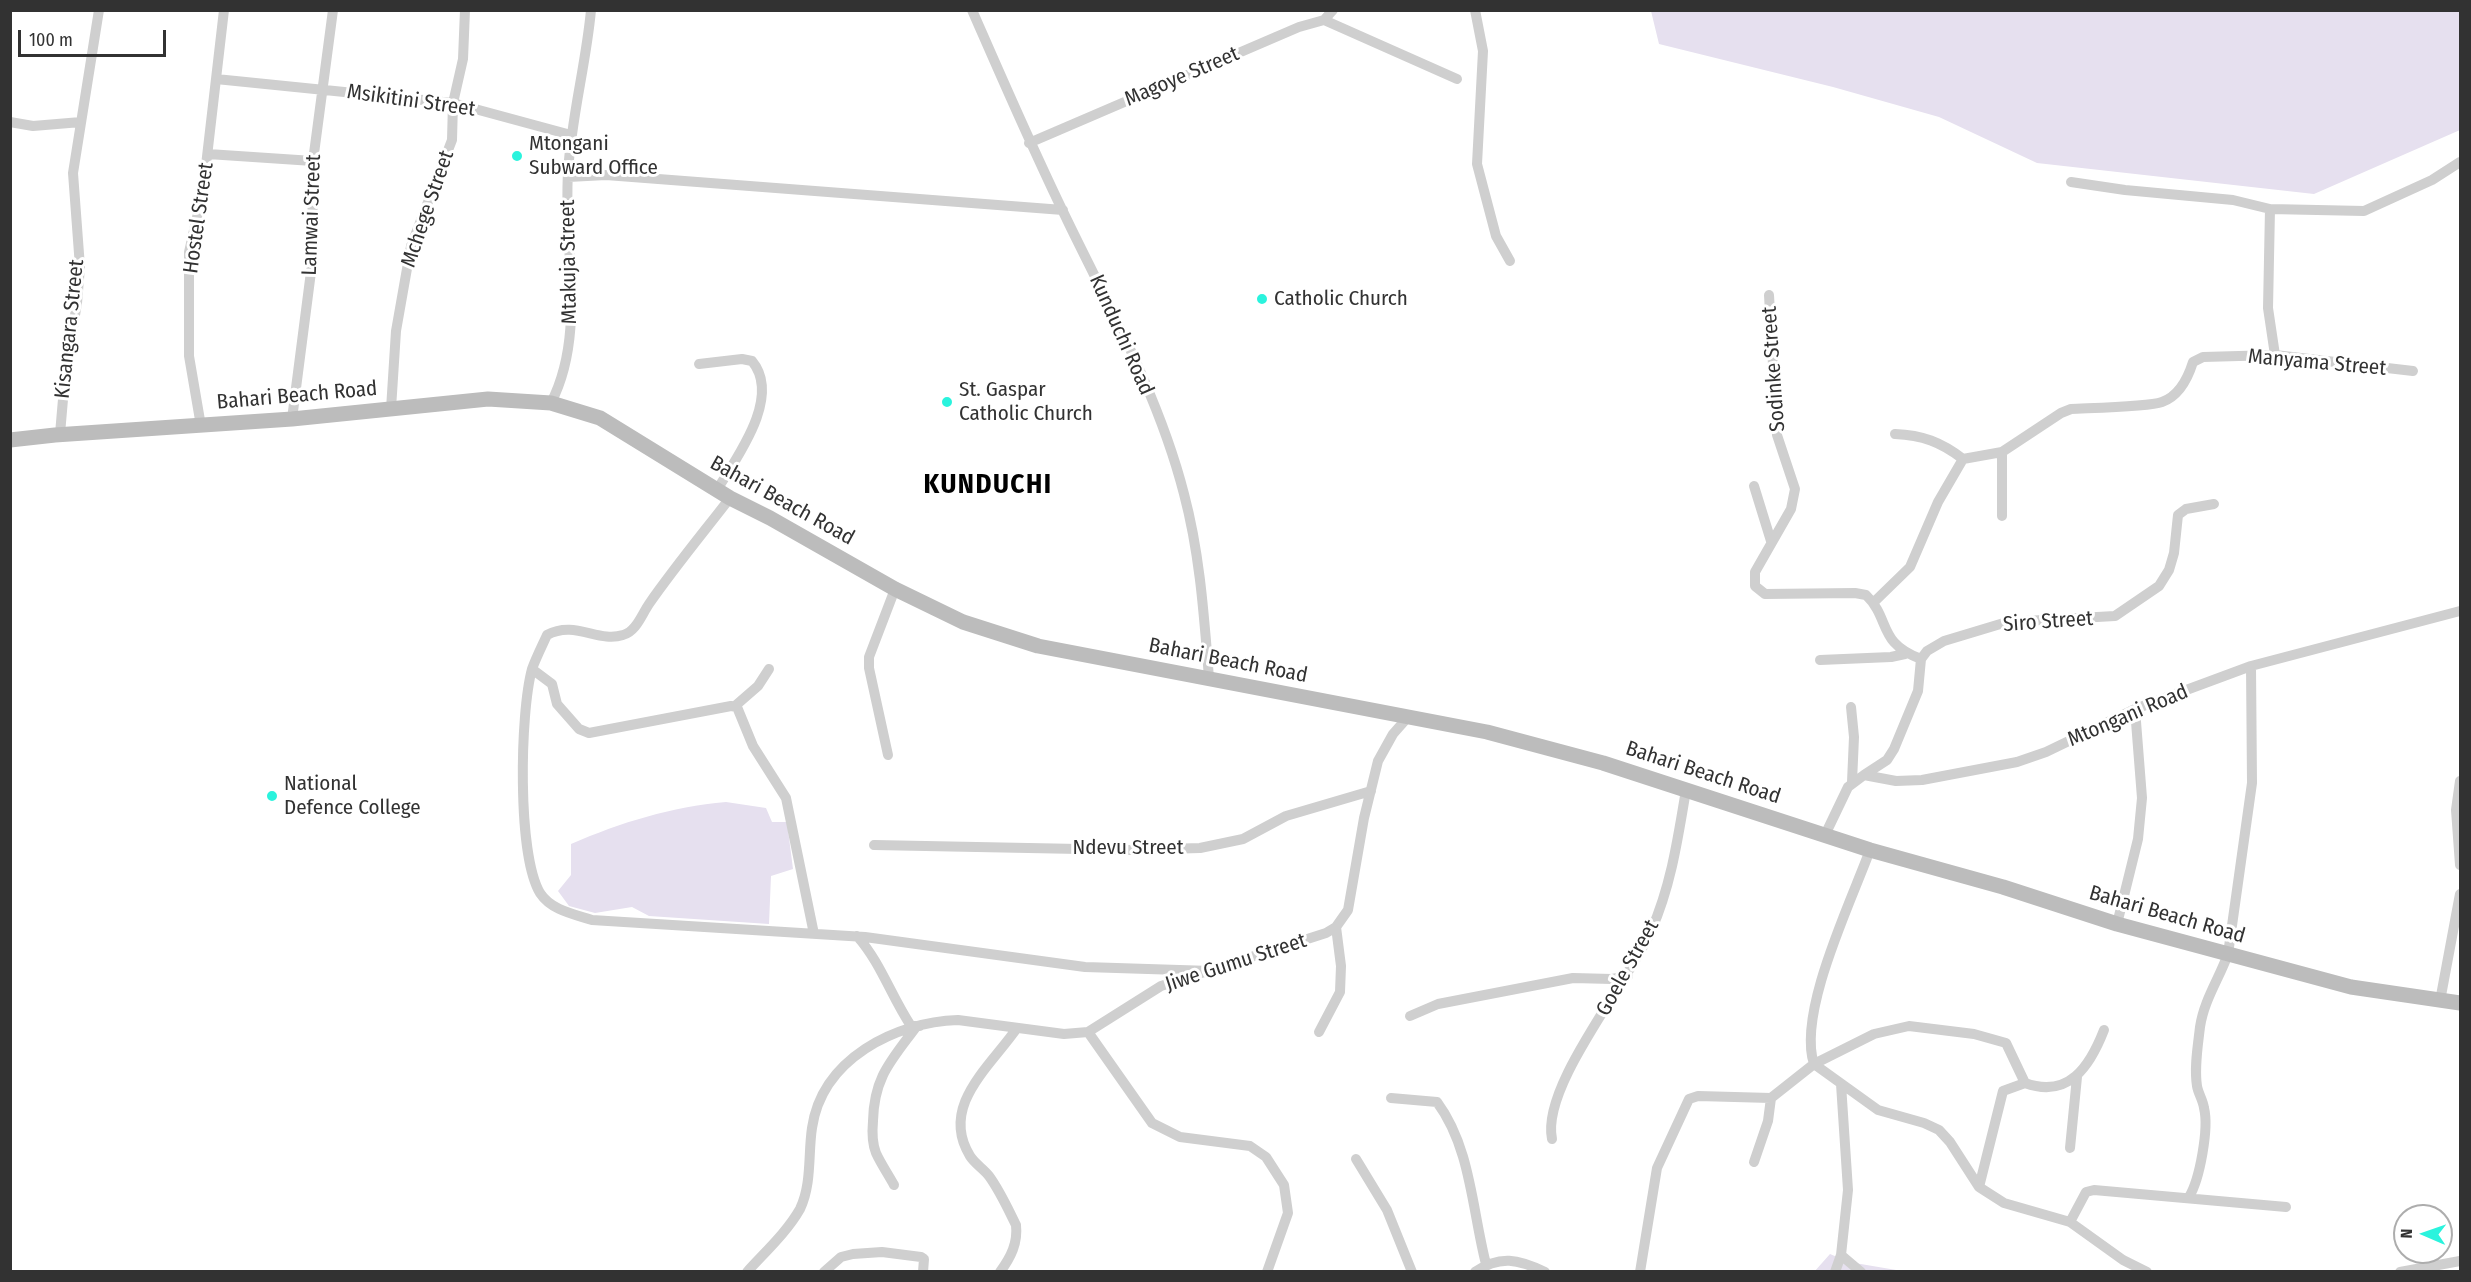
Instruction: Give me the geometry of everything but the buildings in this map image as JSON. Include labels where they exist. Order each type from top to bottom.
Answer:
[{"type":"street","name":"Kisangara Street","points":[[60,434],[64,376],[77,303],[80,267],[73,172],[99,10]]},
{"type":"street","name":"Hostel Street","points":[[201,426],[189,356],[189,252],[208,154],[224,10]]},
{"type":"street","name":"Lamwai Street","points":[[291,419],[312,264],[313,161],[333,10]]},
{"type":"street","name":"Mchege Street","points":[[391,409],[396,331],[411,246],[452,140],[453,103],[463,59],[465,10]]},
{"type":"street","name":"Mtakuja Street","points":[[551,403],[568,363],[570,326],[568,177],[571,135],[591,10]]},
{"type":"street","name":"Kunduchi Road","points":[[972,10],[1029,143],[1128,343],[1184,493],[1200,569],[1209,678]]},
{"type":"street","name":"Magoye Street","points":[[1029,143],[1299,27],[1323,20],[1333,10]]},
{"type":"street","points":[[1475,10],[1484,51],[1477,164],[1496,236],[1510,261]]},
{"type":"street","points":[[1323,20],[1457,79]]},
{"type":"street","name":"Msikitini Street","points":[[216,79],[453,103],[571,135]]},
{"type":"street","points":[[10,122],[33,126],[81,122]]},
{"type":"street","points":[[208,154],[313,161]]},
{"type":"street","points":[[2071,182],[2124,190],[2233,200],[2270,209],[2364,211],[2432,180],[2460,162]]},
{"type":"street","points":[[568,177],[617,176],[1063,210]]},
{"type":"street","points":[[2270,209],[2268,308],[2275,355]]},
{"type":"street","name":"Sodinke Street","points":[[1769,295],[1778,435],[1795,489],[1791,509],[1771,541],[1753,577],[1755,586],[1761,592],[1860,593],[1873,603]]},
{"type":"street","name":"Manyama Street","points":[[1963,459],[2002,452],[2061,412],[2071,409],[2164,402],[2180,389],[2193,362],[2197,359],[2275,355],[2413,371]]},
{"type":"street","points":[[699,364],[742,359],[752,361],[759,369],[764,388],[763,399],[724,494],[632,631],[615,636],[571,629],[553,632],[547,635],[532,669],[524,738],[524,788],[528,851],[532,875],[541,894],[556,909],[592,920],[857,936],[961,948],[1085,967],[1211,971]]},
{"type":"street","name":"Bahari Beach Road","points":[[10,440],[60,434],[291,419],[488,399],[551,403],[600,418],[724,494],[895,589],[963,622],[996,634],[1038,646],[1486,732],[1603,763],[1870,850],[2003,887],[2116,924],[2351,987],[2460,1003]]},
{"type":"street","points":[[1852,782],[1887,760],[1894,749],[1918,691],[1921,659],[1905,654],[1893,643],[1873,603],[1910,567],[1938,502],[1963,459],[1946,445],[1918,435],[1895,434]]},
{"type":"street","points":[[2002,452],[2002,516]]},
{"type":"street","points":[[1754,486],[1771,541]]},
{"type":"street","name":"Siro Street","points":[[1921,659],[1935,645],[2007,622],[2115,616],[2159,585],[2169,570],[2175,553],[2178,515],[2186,509],[2214,504]]},
{"type":"street","points":[[888,755],[869,668],[869,657],[895,589]]},
{"type":"street","name":"Mtongani Road","points":[[1864,775],[1896,781],[1922,780],[2017,762],[2046,752],[2135,709],[2251,666],[2460,611]]},
{"type":"street","points":[[1820,660],[1891,657],[1905,654]]},
{"type":"street","points":[[2189,1197],[2194,1189],[2205,1137],[2205,1109],[2197,1086],[2200,1024],[2207,997],[2220,977],[2228,954],[2252,783],[2251,666]]},
{"type":"street","points":[[532,669],[552,684],[557,704],[579,729],[589,733],[735,706],[758,686],[769,669]]},
{"type":"street","points":[[735,706],[740,710],[753,746],[786,798],[814,934]]},
{"type":"street","points":[[1825,835],[1852,782],[1854,737],[1851,707]]},
{"type":"street","points":[[2116,924],[2138,838],[2142,798],[2135,709]]},
{"type":"street","points":[[1319,1032],[1340,992],[1336,927],[1348,909],[1378,761],[1393,734],[1408,717]]},
{"type":"street","points":[[2460,781],[2456,810],[2460,865]]},
{"type":"street","name":"Ndevu Street","points":[[874,845],[1131,850],[1200,848],[1243,839],[1286,816],[1371,790]]},
{"type":"street","name":"Goele Street","points":[[1552,1139],[1551,1131],[1558,1095],[1573,1061],[1628,976],[1650,933],[1667,892],[1686,790]]},
{"type":"street","points":[[1870,850],[1815,998],[1809,1037],[1814,1064],[1878,1110],[1924,1123],[1939,1130],[1950,1142],[1979,1187],[2004,1203],[2070,1222],[2123,1260],[2147,1272]]},
{"type":"street","points":[[2440,1001],[2460,894]]},
{"type":"street","name":"Jiwe Gumu Street","points":[[747,1272],[786,1229],[800,1209],[807,1180],[815,1112],[832,1080],[861,1050],[877,1041],[940,1020],[958,1020],[1064,1034],[1088,1032],[1161,986],[1336,927]]},
{"type":"street","points":[[857,936],[876,959],[902,1013],[911,1026],[918,1027]]},
{"type":"street","points":[[1410,1016],[1437,1004],[1573,978],[1615,979],[1628,976]]},
{"type":"street","points":[[1640,1272],[1657,1168],[1689,1099],[1698,1096],[1771,1098],[1814,1064],[1874,1034],[1909,1026],[1974,1034],[2006,1043],[2025,1083]]},
{"type":"street","points":[[894,1185],[876,1151],[872,1137],[873,1098],[879,1078],[890,1059],[918,1027]]},
{"type":"street","points":[[1000,1272],[1011,1255],[1017,1234],[1016,1225],[989,1176],[970,1156],[960,1129],[960,1121],[963,1105],[974,1082],[996,1059],[1017,1028]]},
{"type":"street","points":[[1979,1187],[2003,1091],[2025,1083],[2040,1088],[2056,1086],[2077,1077],[2095,1053],[2104,1030]]},
{"type":"street","points":[[1088,1032],[1152,1123],[1180,1137],[1250,1146],[1266,1157],[1284,1185],[1288,1213],[1267,1272]]},
{"type":"street","points":[[2070,1148],[2077,1077]]},
{"type":"street","points":[[1835,1272],[1841,1256],[1848,1190],[1841,1084]]},
{"type":"street","points":[[1391,1098],[1437,1102],[1449,1120],[1457,1134],[1466,1169],[1476,1226],[1486,1264]]},
{"type":"street","points":[[1754,1162],[1768,1121],[1771,1098]]},
{"type":"street","points":[[1356,1159],[1388,1210],[1412,1272]]},
{"type":"street","points":[[2070,1222],[2086,1192],[2189,1197],[2286,1207]]},
{"type":"street","points":[[824,1272],[841,1257],[882,1252],[921,1257],[924,1259],[923,1272]]},
{"type":"street","points":[[1841,1256],[1861,1272]]},
{"type":"street","points":[[1474,1272],[1492,1260],[1508,1261],[1545,1272]]},
{"type":"street","points":[[2400,1272],[2460,1261]]},
{"type":"shaded area","points":[[1651,11],[2460,11],[2460,130],[2314,194],[2037,163],[1939,117],[1833,87],[1659,44]]},
{"type":"shaded area","points":[[726,802],[766,808],[772,822],[787,822],[793,869],[771,876],[769,924],[649,916],[632,907],[595,913],[569,906],[558,891],[571,875],[571,844],[647,817]]},
{"type":"shaded area","points":[[1830,1254],[1849,1262],[1902,1271],[1814,1272]]},
{"type":"place","name":"Mtongani Subward Office","points":[[517,156]]},
{"type":"place","name":"Catholic Church","points":[[1262,299]]},
{"type":"place","name":"St. Gaspar Catholic Church","points":[[947,402]]},
{"type":"place","name":"National Defence College","points":[[272,796]]},
{"type":"district","name":"KUNDUCHI","points":[[988,485]]}]
